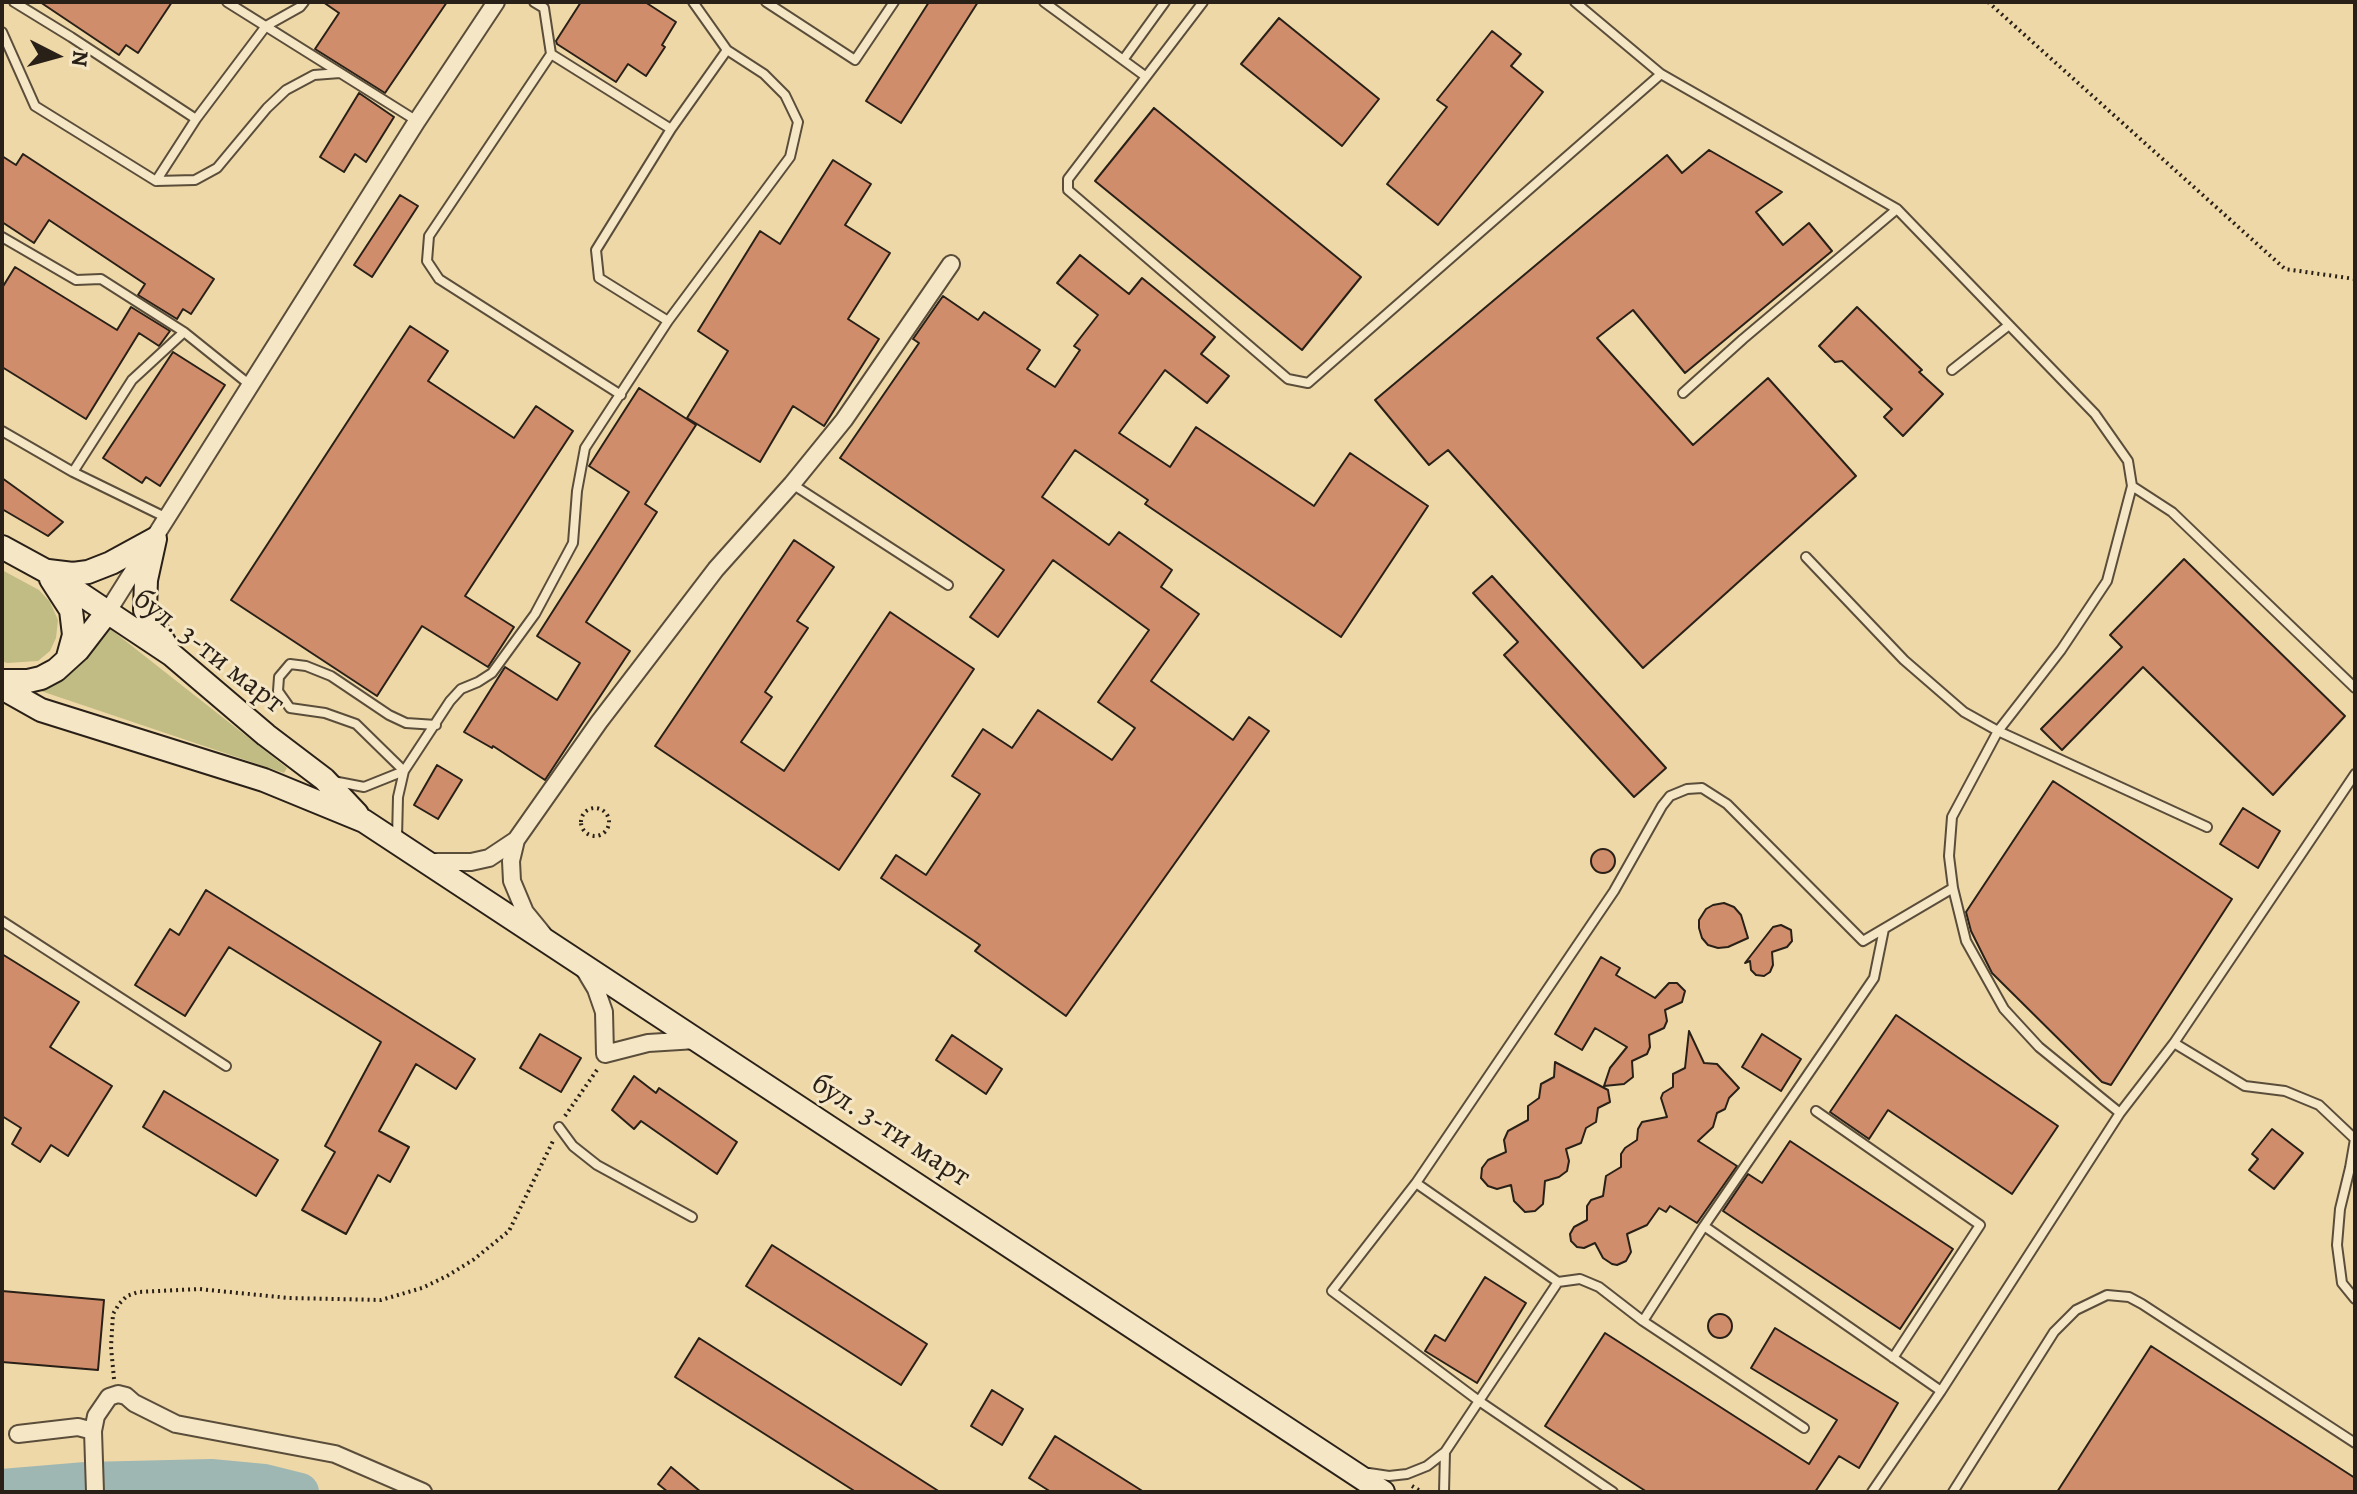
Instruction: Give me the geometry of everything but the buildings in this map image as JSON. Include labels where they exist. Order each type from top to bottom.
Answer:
[{"type":"main road","points":[[46,571],[88,572],[155,539]]},
{"type":"main road","points":[[155,539],[146,580],[145,610],[172,655]]},
{"type":"main road","name":"бул. 3-ти март","points":[[2,547],[46,571],[172,655],[266,735],[324,779],[364,821]]},
{"type":"main road","points":[[46,571],[71,610],[74,635],[68,659]]},
{"type":"main road","points":[[2,681],[28,681],[56,670],[108,611]]},
{"type":"main road","name":"бул. 3-ти март","points":[[2,688],[41,710],[264,780],[364,821],[1383,1492]]},
{"type":"street","points":[[108,611],[417,121],[496,2]]},
{"type":"street","points":[[426,862],[471,862],[489,858],[516,840],[599,722],[716,569],[844,420],[951,264]]},
{"type":"street","points":[[516,840],[511,861],[512,881],[525,912],[551,944]]},
{"type":"street","points":[[582,965],[596,989],[604,1012],[605,1054],[648,1043],[696,1040]]},
{"type":"street","points":[[95,1492],[93,1431],[96,1416],[109,1397],[118,1394],[176,1424],[335,1454],[423,1492]]},
{"type":"street","points":[[18,1434],[78,1427],[93,1431]]},
{"type":"lane","points":[[14,2],[196,119]]},
{"type":"lane","points":[[227,2],[417,121]]},
{"type":"lane","points":[[156,181],[196,119],[266,26],[304,2]]},
{"type":"lane","points":[[534,2],[544,8],[551,54],[429,236],[427,261],[439,279],[621,395]]},
{"type":"lane","points":[[397,843],[398,797],[404,771],[450,701],[461,689],[492,673],[535,614],[573,543],[578,480],[585,448],[668,321],[790,157],[798,122],[785,95],[764,74],[727,50],[693,2]]},
{"type":"lane","points":[[766,2],[855,60],[894,2]]},
{"type":"lane","points":[[1044,2],[1145,76]]},
{"type":"lane","points":[[1123,60],[1165,2]]},
{"type":"lane","points":[[1203,2],[1068,179],[1068,190],[1288,379],[1308,383],[1661,74]]},
{"type":"lane","points":[[1575,2],[1661,74],[1897,209],[2095,414],[2128,461],[2132,486],[2107,581],[2061,650],[1998,731],[1952,817],[1949,856],[1966,941],[2004,1009],[2039,1047],[2120,1113]]},
{"type":"lane","points":[[2,32],[35,106],[156,181],[195,180],[217,168],[286,90],[314,75],[340,73]]},
{"type":"lane","points":[[668,321],[599,278],[596,250],[671,129],[727,50]]},
{"type":"lane","points":[[551,54],[671,129]]},
{"type":"lane","points":[[1683,393],[1897,209]]},
{"type":"lane","points":[[2,237],[76,280],[101,279],[184,332],[250,385]]},
{"type":"lane","points":[[1952,370],[2009,325]]},
{"type":"lane","points":[[73,472],[132,380],[184,332]]},
{"type":"lane","points":[[2,431],[73,472],[168,519]]},
{"type":"lane","points":[[792,484],[948,585]]},
{"type":"lane","points":[[2132,486],[2172,512],[2355,688]]},
{"type":"lane","points":[[1806,557],[1904,660],[1964,712],[1998,731],[2207,827]]},
{"type":"lane","points":[[404,771],[356,724],[325,713],[290,708],[278,691],[279,677],[290,664],[306,666],[331,676],[406,723],[436,725]]},
{"type":"lane","points":[[324,779],[364,787],[404,771]]},
{"type":"lane","points":[[1872,1492],[1941,1391],[2120,1113],[2174,1043],[2355,774]]},
{"type":"lane","points":[[1613,1492],[1479,1401],[1332,1291],[1416,1183],[1614,891],[1670,796],[1687,789],[1702,788],[1727,804],[1863,941],[1953,888]]},
{"type":"lane","points":[[2,921],[226,1066]]},
{"type":"lane","points":[[1643,1321],[1704,1226],[1874,978],[1884,929]]},
{"type":"lane","points":[[2174,1043],[2245,1086],[2285,1091],[2319,1105],[2355,1139],[2340,1209],[2337,1245],[2342,1283],[2355,1299]]},
{"type":"lane","points":[[1816,1111],[1980,1225],[1893,1358]]},
{"type":"lane","points":[[559,1127],[573,1146],[597,1165],[692,1217]]},
{"type":"lane","points":[[1416,1183],[1558,1282],[1580,1279],[1599,1287],[1643,1321],[1804,1428]]},
{"type":"lane","points":[[1704,1226],[1941,1391]]},
{"type":"lane","points":[[1350,1470],[1389,1476],[1407,1474],[1427,1466],[1445,1452],[1558,1282]]},
{"type":"lane","points":[[1953,1492],[2054,1332],[2076,1310],[2107,1295],[2129,1297],[2142,1304],[2355,1443]]},
{"type":"lane","points":[[1444,1492],[1445,1452]]},
{"type":"path","points":[[1988,2],[2285,269],[2355,279]]},
{"type":"path","points":[[594,808],[606,812],[610,822],[603,834],[595,836],[585,832],[581,823],[584,814],[594,808]]},
{"type":"path","points":[[118,1394],[112,1366],[111,1326],[113,1314],[127,1296],[178,1288],[289,1298],[381,1300],[422,1288],[473,1260],[509,1231],[559,1127],[605,1054]]},
{"type":"shaded area","points":[[2,570],[39,590],[50,602],[58,620],[56,638],[50,651],[38,661],[2,661]]},
{"type":"shaded area","points":[[104,624],[287,768],[284,773],[29,687],[60,680],[70,674]]},
{"type":"waterway","points":[[2,1488],[86,1481],[211,1478],[264,1483],[300,1492]]}]
